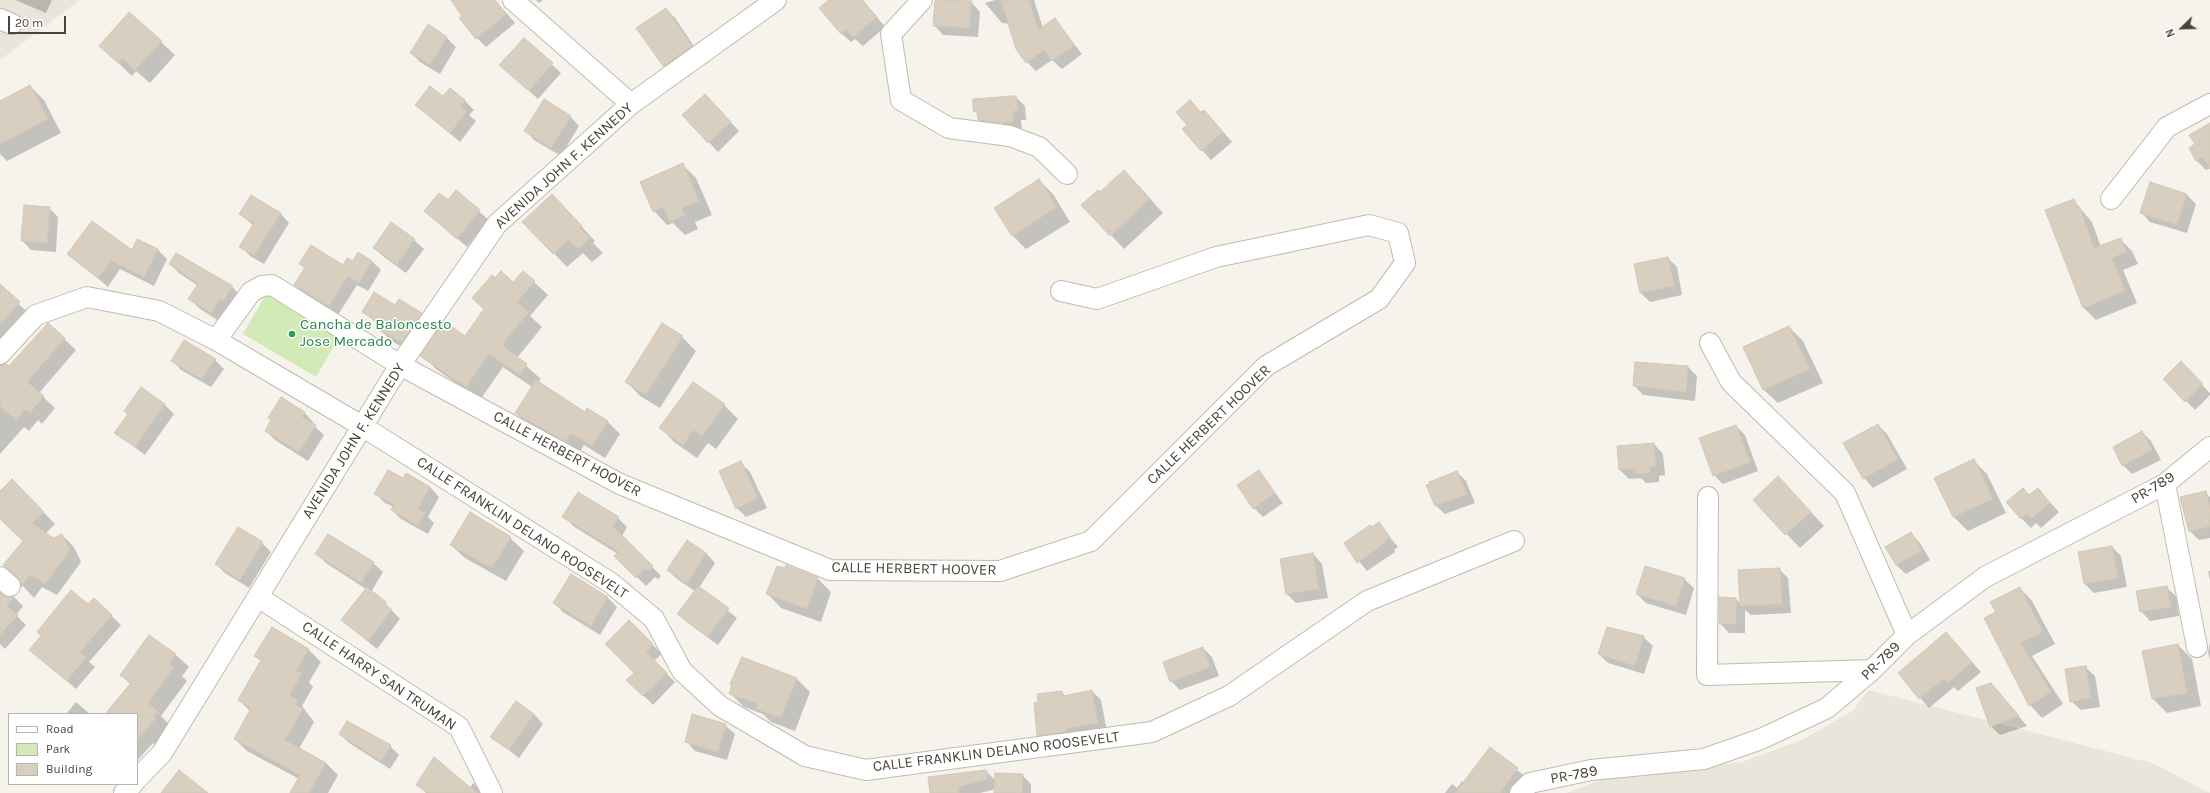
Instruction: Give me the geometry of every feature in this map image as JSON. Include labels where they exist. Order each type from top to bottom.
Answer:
[{"type":"street","points":[[512,0],[631,104]]},
{"type":"street","name":"AVENIDA JOHN F. KENNEDY","points":[[138,779],[162,754],[400,365],[497,224],[631,104],[776,0]]},
{"type":"street","points":[[922,0],[891,34],[901,100],[949,128],[1010,136],[1039,147],[1067,174]]},
{"type":"street","points":[[2111,199],[2167,127],[2210,104]]},
{"type":"street","name":"CALLE HERBERT HOOVER","points":[[216,340],[251,292],[262,286],[272,285],[400,365],[620,484],[830,570],[1000,571],[1091,541],[1266,366],[1379,299],[1405,263],[1398,233],[1369,225],[1216,257],[1097,299],[1061,291]]},
{"type":"street","name":"CALLE FRANKLIN DELANO ROOSEVELT","points":[[0,354],[36,315],[87,297],[159,311],[216,340],[362,426],[612,583],[654,619],[682,671],[720,706],[805,756],[866,770],[1152,732],[1229,696],[1367,601],[1514,541]]},
{"type":"street","points":[[1710,343],[1731,382],[1845,493],[1907,635]]},
{"type":"street","name":"PR-789","points":[[1520,793],[1530,783],[1591,770],[1704,759],[1761,739],[1827,708],[1872,670],[1907,635],[1985,577],[2165,484],[2210,447]]},
{"type":"street","points":[[2165,484],[2197,647]]},
{"type":"street","points":[[1708,498],[1707,675],[1872,670]]},
{"type":"street","name":"CALLE HARRY SAN TRUMAN","points":[[258,597],[459,728],[492,793]]},
{"type":"street","points":[[124,793],[132,785]]},
{"type":"shaded area","points":[[0,0],[80,0],[0,60]]},
{"type":"shaded area","points":[[1869,690],[2152,763],[2210,793],[1566,793],[1600,780],[1742,762],[1804,739],[1853,710]]},
{"type":"green space","name":"Cancha de Baloncesto Jose Mercado","points":[[268,291],[341,334],[316,377],[243,334]]},
{"type":"building","points":[[451,0],[495,0],[506,14],[476,39],[459,18],[462,16]]},
{"type":"building","points":[[829,0],[862,0],[877,17],[853,37],[846,30],[841,34],[819,8]]},
{"type":"building","points":[[935,0],[972,1],[969,28],[933,26]]},
{"type":"building","points":[[1001,0],[1029,0],[1038,30],[1055,18],[1074,45],[1052,61],[1044,50],[1026,63],[1016,49]]},
{"type":"building","points":[[666,8],[692,46],[663,66],[636,28]]},
{"type":"building","points":[[129,12],[162,41],[135,70],[122,58],[118,63],[99,46]]},
{"type":"building","points":[[428,24],[447,37],[430,65],[410,53]]},
{"type":"building","points":[[524,38],[553,63],[529,91],[499,65]]},
{"type":"building","points":[[30,85],[48,119],[0,144],[0,101]]},
{"type":"building","points":[[430,86],[443,96],[450,88],[465,100],[460,106],[467,111],[450,133],[415,105]]},
{"type":"building","points":[[705,94],[731,122],[708,143],[682,115]]},
{"type":"building","points":[[1016,96],[1018,111],[1013,111],[1013,122],[997,123],[978,120],[977,111],[973,111],[973,99]]},
{"type":"building","points":[[544,99],[571,116],[551,148],[524,131]]},
{"type":"building","points":[[1190,100],[1201,112],[1204,110],[1223,132],[1201,151],[1182,129],[1187,125],[1176,112]]},
{"type":"building","points":[[2210,123],[2210,169],[2203,157],[2196,161],[2189,148],[2195,144],[2189,135]]},
{"type":"building","points":[[683,163],[699,201],[682,208],[685,215],[670,222],[664,207],[653,212],[640,182]]},
{"type":"building","points":[[1124,170],[1150,199],[1110,236],[1081,205],[1098,190],[1100,192]]},
{"type":"building","points":[[1039,179],[1057,207],[1012,236],[994,208]]},
{"type":"building","points":[[2150,182],[2187,194],[2177,225],[2140,213]]},
{"type":"building","points":[[456,190],[480,210],[457,239],[424,211],[439,193],[448,200]]},
{"type":"building","points":[[552,194],[582,226],[580,228],[590,238],[578,249],[569,240],[553,254],[522,222]]},
{"type":"building","points":[[251,195],[281,213],[254,255],[239,247],[254,223],[239,214]]},
{"type":"building","points":[[2074,199],[2078,209],[2080,208],[2094,248],[2121,238],[2126,252],[2112,258],[2125,291],[2083,308],[2045,210]]},
{"type":"building","points":[[24,205],[50,207],[47,243],[21,241]]},
{"type":"building","points":[[92,221],[132,250],[137,239],[158,249],[144,277],[111,261],[98,278],[67,254]]},
{"type":"building","points":[[391,222],[415,239],[397,264],[373,248]]},
{"type":"building","points":[[311,245],[343,265],[347,258],[353,261],[358,252],[372,261],[359,283],[348,276],[329,306],[294,285],[305,267],[299,264]]},
{"type":"building","points":[[176,253],[233,286],[223,301],[220,299],[211,313],[188,299],[198,284],[169,264]]},
{"type":"building","points":[[1668,257],[1674,286],[1640,293],[1634,264]]},
{"type":"building","points":[[501,271],[513,282],[523,271],[535,281],[517,302],[529,312],[504,342],[503,346],[527,364],[520,375],[489,354],[466,387],[420,356],[444,321],[465,336],[484,309],[472,298],[492,275],[495,278]]},
{"type":"building","points":[[0,284],[20,302],[0,324]]},
{"type":"building","points":[[374,292],[395,305],[399,299],[422,313],[402,342],[380,331],[383,325],[362,312]]},
{"type":"building","points":[[48,323],[65,338],[27,382],[44,396],[30,413],[25,409],[16,420],[0,406],[0,365],[6,364],[9,366]]},
{"type":"building","points":[[662,323],[683,336],[646,395],[625,382]]},
{"type":"building","points":[[1789,326],[1810,369],[1763,390],[1743,347]]},
{"type":"building","points":[[184,340],[216,359],[201,379],[171,361]]},
{"type":"building","points":[[2181,361],[2203,384],[2185,402],[2163,379]]},
{"type":"building","points":[[1635,362],[1688,366],[1686,392],[1633,386]]},
{"type":"building","points":[[536,380],[585,412],[587,408],[608,421],[592,446],[571,433],[566,442],[515,413]]},
{"type":"building","points":[[693,382],[725,404],[702,436],[693,430],[683,445],[659,428]]},
{"type":"building","points":[[141,387],[165,404],[135,447],[114,433],[128,414],[124,411]]},
{"type":"building","points":[[281,397],[305,412],[302,417],[316,425],[299,452],[265,431],[271,420],[268,418]]},
{"type":"building","points":[[1878,424],[1898,459],[1863,479],[1843,443]]},
{"type":"building","points":[[1736,425],[1750,462],[1713,476],[1699,438]]},
{"type":"building","points":[[2142,431],[2152,450],[2122,466],[2113,447]]},
{"type":"building","points":[[1654,443],[1656,467],[1650,467],[1650,473],[1635,474],[1635,469],[1619,470],[1617,446]]},
{"type":"building","points":[[1974,459],[1993,499],[1953,517],[1934,478]]},
{"type":"building","points":[[741,461],[758,498],[736,509],[719,471]]},
{"type":"building","points":[[388,470],[403,478],[406,473],[430,487],[418,509],[425,513],[418,526],[391,510],[394,504],[374,494]]},
{"type":"building","points":[[1259,470],[1275,493],[1253,509],[1237,485]]},
{"type":"building","points":[[1457,471],[1467,494],[1435,506],[1426,485],[1430,484],[1429,482]]},
{"type":"building","points":[[1778,476],[1811,512],[1785,535],[1753,500]]},
{"type":"building","points":[[12,479],[44,512],[32,523],[53,538],[62,534],[70,550],[45,584],[30,575],[21,587],[18,578],[3,565],[23,541],[0,519],[0,491]]},
{"type":"building","points":[[2023,488],[2029,495],[2038,488],[2050,503],[2031,519],[2027,514],[2021,519],[2006,502]]},
{"type":"building","points":[[2206,491],[2210,508],[2210,526],[2189,532],[2180,497]]},
{"type":"building","points":[[578,492],[619,517],[613,526],[653,566],[649,571],[645,569],[636,578],[614,556],[619,552],[562,517]]},
{"type":"building","points":[[470,512],[511,537],[492,568],[450,545]]},
{"type":"building","points":[[1379,522],[1390,537],[1385,540],[1386,542],[1357,563],[1344,543],[1370,525],[1372,527]]},
{"type":"building","points":[[238,527],[263,542],[240,580],[215,564]]},
{"type":"building","points":[[1911,532],[1922,551],[1896,565],[1885,547]]},
{"type":"building","points":[[328,534],[374,562],[361,583],[315,554]]},
{"type":"building","points":[[687,540],[706,553],[687,584],[667,570]]},
{"type":"building","points":[[2112,546],[2118,578],[2084,584],[2078,552]]},
{"type":"building","points":[[1313,553],[1319,589],[1286,594],[1280,559]]},
{"type":"building","points":[[786,565],[818,578],[807,609],[766,594],[777,566],[785,568]]},
{"type":"building","points":[[1645,566],[1685,578],[1676,606],[1636,594]]},
{"type":"building","points":[[1780,568],[1782,604],[1740,606],[1738,570]]},
{"type":"building","points":[[571,574],[608,597],[591,626],[553,603]]},
{"type":"building","points":[[698,586],[729,608],[708,637],[677,614]]},
{"type":"building","points":[[2167,586],[2171,607],[2140,612],[2136,591]]},
{"type":"building","points":[[367,587],[386,602],[385,604],[392,610],[368,641],[341,620]]},
{"type":"building","points":[[2020,587],[2043,632],[2021,643],[2051,692],[2029,706],[1984,618],[1996,612],[1990,602]]},
{"type":"building","points":[[71,590],[88,604],[94,598],[112,615],[80,652],[86,657],[67,681],[29,650],[41,636],[37,632]]},
{"type":"building","points":[[0,592],[7,597],[14,596],[7,606],[18,615],[0,635]]},
{"type":"building","points":[[1719,597],[1736,598],[1736,624],[1719,624]]},
{"type":"building","points":[[629,620],[653,644],[646,652],[667,673],[643,696],[626,680],[634,673],[605,644]]},
{"type":"building","points":[[272,627],[309,649],[296,670],[302,674],[289,695],[298,700],[295,705],[303,709],[285,740],[326,763],[309,793],[290,793],[300,775],[234,739],[251,708],[238,700],[261,660],[254,656]]},
{"type":"building","points":[[1607,627],[1644,636],[1635,666],[1598,654]]},
{"type":"building","points":[[1946,632],[1972,662],[1948,683],[1944,678],[1919,699],[1898,673]]},
{"type":"building","points":[[149,635],[176,654],[169,663],[174,667],[148,703],[161,714],[156,714],[154,716],[156,718],[138,739],[138,713],[106,713],[131,683],[120,675]]},
{"type":"building","points":[[2178,644],[2187,693],[2152,699],[2142,651]]},
{"type":"building","points":[[1203,647],[1210,667],[1170,682],[1163,662]]},
{"type":"building","points":[[742,657],[797,678],[781,718],[756,709],[758,704],[729,694],[732,685],[730,684]]},
{"type":"building","points":[[2086,666],[2091,698],[2070,702],[2065,669]]},
{"type":"building","points":[[1991,683],[2019,716],[1990,727],[1976,688]]},
{"type":"building","points":[[1092,690],[1098,723],[1066,729],[1066,732],[1037,736],[1034,703],[1038,702],[1037,694],[1062,691],[1063,696]]},
{"type":"building","points":[[516,701],[534,714],[509,750],[490,737]]},
{"type":"building","points":[[692,714],[726,724],[718,752],[685,742]]},
{"type":"building","points":[[347,721],[391,745],[381,761],[339,734]]},
{"type":"building","points":[[1490,747],[1518,768],[1500,793],[1455,793]]},
{"type":"building","points":[[434,757],[477,793],[429,793],[416,785]]},
{"type":"building","points":[[179,770],[208,793],[161,793]]},
{"type":"building","points":[[986,770],[988,779],[958,787],[959,793],[930,793],[928,777]]},
{"type":"building","points":[[995,773],[1023,774],[1022,793],[994,793]]},
{"type":"place","name":"Cancha de Baloncesto Jose Mercado","points":[[292,334]]}]
